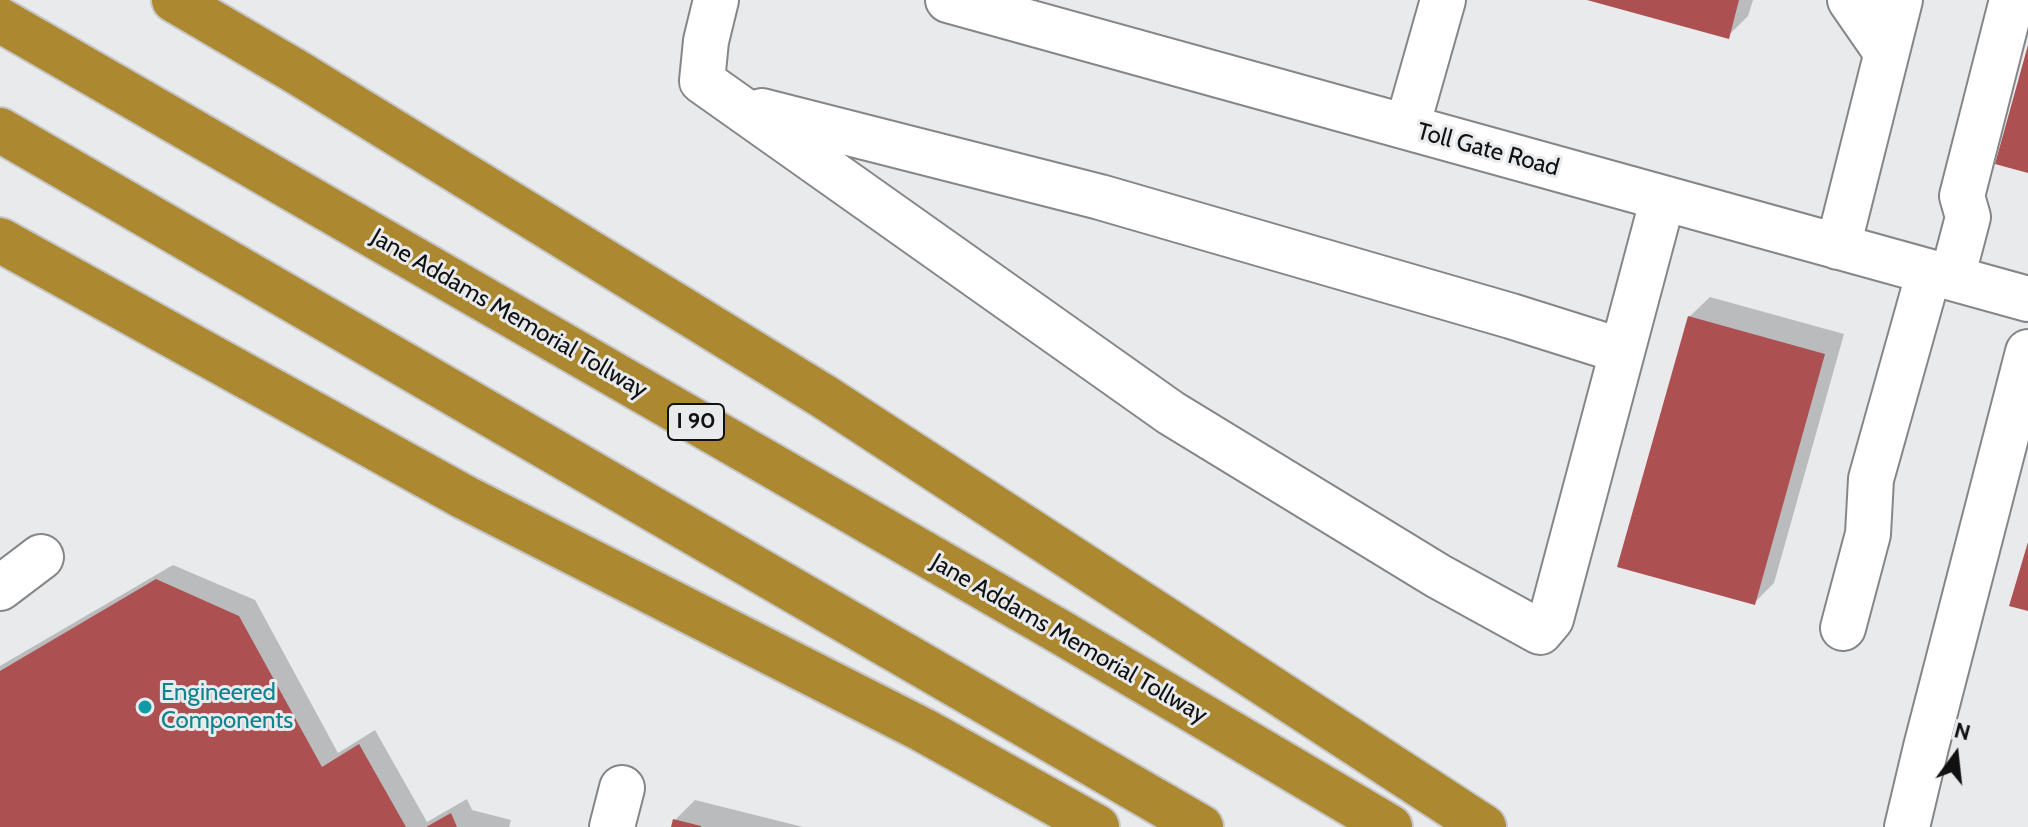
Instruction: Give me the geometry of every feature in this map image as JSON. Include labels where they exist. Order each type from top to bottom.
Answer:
[{"type":"highway","points":[[174,0],[295,71],[823,396],[1484,827]]},
{"type":"highway","name":"Jane Addams Memorial Tollway","points":[[0,20],[1062,633],[1390,827]]},
{"type":"highway","points":[[0,130],[1201,827]]},
{"type":"highway","points":[[0,240],[464,497],[923,730],[1097,827]]},
{"type":"street","points":[[716,0],[706,41],[702,81],[1171,413],[1438,576],[1540,632],[1551,619],[1663,198]]},
{"type":"street","name":"Toll Gate Road","points":[[948,0],[2028,299]]},
{"type":"street","points":[[1407,127],[1443,0]]},
{"type":"street","points":[[1850,0],[1886,52]]},
{"type":"street","points":[[1838,247],[1900,0]]},
{"type":"street","points":[[1843,628],[1868,534],[1871,479],[1940,275],[1968,217],[1962,196],[2012,0]]},
{"type":"street","points":[[735,104],[1100,197],[1622,351]]},
{"type":"street","points":[[1909,827],[2028,352]]},
{"type":"street","points":[[0,588],[41,557]]},
{"type":"building","points":[[1587,0],[1739,0],[1729,39]]},
{"type":"building","points":[[2028,45],[2028,173],[1995,164]]},
{"type":"building","points":[[1688,316],[1825,354],[1755,605],[1617,567]]},
{"type":"building","points":[[2028,542],[2028,611],[2009,606]]},
{"type":"building","name":"Engineered Components","points":[[156,579],[239,616],[322,767],[359,744],[406,827],[0,827],[0,671]]},
{"type":"building","points":[[451,813],[457,827],[426,827]]},
{"type":"building","points":[[673,819],[701,826],[701,827],[671,827]]},
{"type":"place","name":"Engineered Components","points":[[145,707]]}]
